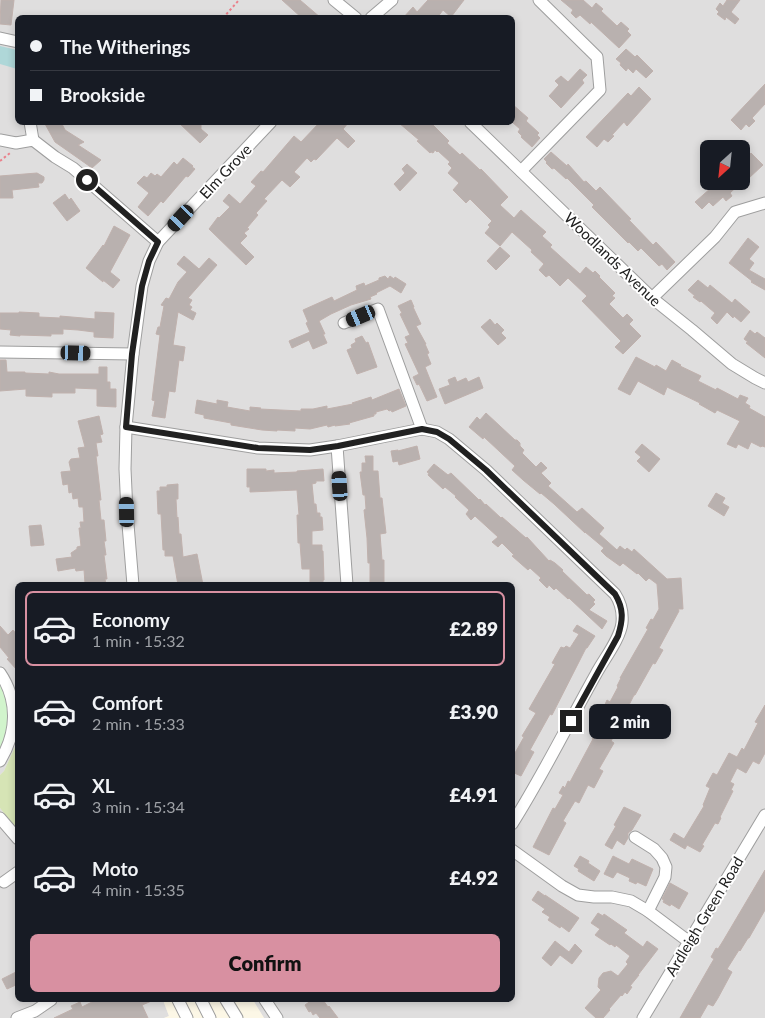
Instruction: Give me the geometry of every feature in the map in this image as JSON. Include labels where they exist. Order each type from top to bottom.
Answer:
[{"type":"street","points":[[334,0],[352,15]]},
{"type":"street","points":[[374,15],[392,0]]},
{"type":"street","points":[[521,171],[600,90],[597,57],[538,0]]},
{"type":"street","points":[[0,38],[15,41]]},
{"type":"street","points":[[30,125],[33,140],[73,168],[158,242]]},
{"type":"street","name":"Elm Grove","points":[[133,582],[125,469],[126,427],[132,354],[142,286],[149,261],[158,242],[268,125]]},
{"type":"street","name":"Woodlands Avenue","points":[[473,125],[652,298],[732,364],[765,383]]},
{"type":"street","points":[[0,140],[16,143],[33,140]]},
{"type":"street","points":[[652,298],[715,236],[735,212],[765,203]]},
{"type":"street","points":[[344,323],[378,309],[422,429]]},
{"type":"street","points":[[0,352],[132,354]]},
{"type":"street","points":[[126,427],[258,448],[310,450],[422,429],[437,432],[449,439],[486,470],[615,594],[620,603],[622,624],[618,636],[515,819]]},
{"type":"street","points":[[338,446],[347,582]]},
{"type":"street","points":[[0,673],[13,701],[14,718],[6,752],[0,760]]},
{"type":"street","name":"Ardleigh Green Road","points":[[643,1018],[765,815]]},
{"type":"street","points":[[1,820],[15,835]]},
{"type":"street","points":[[635,837],[654,849],[662,858],[666,867],[665,877],[648,911]]},
{"type":"street","points":[[515,852],[562,886],[578,895],[612,897],[631,901],[648,911],[688,941]]},
{"type":"street","points":[[4,882],[15,874]]},
{"type":"street","points":[[17,1018],[35,1011],[48,1002]]},
{"type":"street","points":[[179,1002],[187,1018]]},
{"type":"street","points":[[202,1002],[210,1018]]},
{"type":"street","points":[[227,1002],[237,1018]]},
{"type":"street","points":[[266,1002],[276,1018]]},
{"type":"path","points":[[226,15],[239,0]]},
{"type":"shaded area","points":[[0,0],[765,0],[765,1018],[264,1018],[254,1002],[515,1002],[515,582],[15,582],[15,748],[4,771],[0,775],[0,749],[6,735],[3,691],[0,685]]},
{"type":"shaded area","points":[[0,808],[15,827],[15,1002],[164,1002],[169,1016],[164,1018],[0,1018]]},
{"type":"shaded area","points":[[164,1002],[254,1002],[264,1018],[164,1018],[169,1016]]},
{"type":"green space","points":[[0,685],[6,701],[8,717],[6,732],[0,749]]},
{"type":"green space","points":[[15,747],[15,827],[0,808],[0,775],[4,771]]},
{"type":"water","points":[[0,46],[15,50],[15,68],[0,64]]},
{"type":"building","points":[[1,0],[14,0],[11,25],[0,24]]},
{"type":"building","points":[[282,0],[300,0],[318,15],[299,15]]},
{"type":"building","points":[[428,0],[464,0],[453,15],[449,15],[443,10],[439,15],[406,15],[413,7],[417,12]]},
{"type":"building","points":[[561,0],[583,0],[592,8],[596,3],[603,9],[601,11],[617,26],[621,22],[629,29],[627,31],[631,35],[619,48],[591,22],[590,24],[580,15],[576,18],[571,13],[573,10]]},
{"type":"building","points":[[727,0],[740,0],[731,12],[739,19],[735,24],[726,17],[725,20],[717,14],[719,12],[716,9],[720,3],[723,6]]},
{"type":"building","points":[[626,49],[635,57],[637,55],[653,71],[646,78],[636,69],[633,73],[628,68],[626,71],[620,65],[621,63],[616,59]]},
{"type":"building","points":[[580,69],[587,75],[582,80],[584,83],[561,108],[549,96],[559,85],[555,81],[561,76],[568,82]]},
{"type":"building","points":[[765,84],[765,104],[752,118],[755,121],[749,127],[746,124],[741,130],[731,120]]},
{"type":"building","points":[[639,87],[651,99],[627,126],[624,122],[608,142],[604,139],[597,147],[586,137],[628,93],[631,96]]},
{"type":"building","points":[[515,107],[528,118],[526,121],[539,133],[537,135],[540,138],[532,147],[521,137],[518,132],[520,129],[515,125]]},
{"type":"building","points":[[46,125],[62,125],[65,130],[84,142],[78,145],[101,160],[92,168],[55,142]]},
{"type":"building","points":[[181,125],[201,125],[201,129],[208,135],[200,143]]},
{"type":"building","points":[[317,125],[346,125],[343,129],[355,141],[348,148],[337,138],[316,160],[314,159],[311,162],[307,158],[294,172],[300,177],[290,187],[282,180],[264,199],[267,201],[256,213],[258,215],[244,233],[247,236],[240,243],[254,257],[246,265],[209,229],[218,217],[230,207],[223,201],[229,194],[240,204],[256,186],[251,182],[261,171],[263,172],[294,136],[301,142]]},
{"type":"building","points":[[401,125],[433,125],[449,141],[447,143],[460,155],[462,153],[481,169],[508,197],[500,205],[514,218],[521,210],[546,232],[542,236],[552,245],[550,247],[580,274],[586,267],[593,273],[595,271],[600,276],[615,293],[612,296],[615,298],[609,304],[623,318],[627,314],[633,320],[629,324],[641,336],[623,354],[615,347],[621,341],[582,301],[587,296],[568,278],[560,286],[549,275],[546,277],[539,270],[544,264],[512,232],[500,246],[485,233],[492,221],[470,199],[466,203],[453,190],[459,183],[448,173],[452,168],[448,164],[450,162],[438,151],[435,150],[433,153],[430,153],[417,141],[419,140]]},
{"type":"building","points":[[551,152],[567,166],[568,164],[584,182],[586,181],[596,191],[600,187],[653,245],[656,242],[675,262],[667,270],[662,264],[659,266],[641,248],[638,251],[628,243],[592,207],[594,205],[567,178],[546,163],[544,159]]},
{"type":"building","points":[[750,154],[763,165],[750,177]]},
{"type":"building","points":[[183,158],[195,169],[148,216],[138,207],[149,193],[137,183],[144,176],[147,178],[151,173],[161,177],[174,162],[177,165]]},
{"type":"building","points":[[407,164],[417,173],[400,191],[394,184],[405,173],[402,169]]},
{"type":"building","points":[[37,173],[44,177],[42,183],[38,183],[39,187],[12,190],[13,198],[0,198],[0,176]]},
{"type":"building","points":[[709,190],[733,190],[730,193],[732,196],[726,201],[723,197],[713,206],[709,202],[702,209],[695,202]]},
{"type":"building","points":[[65,194],[69,200],[71,198],[80,211],[67,221],[53,203]]},
{"type":"building","points":[[114,226],[130,235],[110,272],[120,280],[113,288],[86,268],[104,246]]},
{"type":"building","points":[[748,238],[759,247],[749,259],[754,263],[749,270],[765,279],[765,290],[751,282],[729,263]]},
{"type":"building","points":[[500,247],[510,256],[496,270],[487,261]]},
{"type":"building","points":[[184,256],[199,269],[209,258],[217,265],[188,298],[192,300],[189,305],[192,307],[190,310],[196,313],[193,320],[178,312],[173,345],[185,347],[183,361],[179,360],[175,392],[169,391],[165,418],[152,416],[155,401],[152,400],[160,335],[156,334],[158,327],[160,327],[164,306],[161,305],[166,298],[169,299],[178,282],[187,272],[177,264]]},
{"type":"building","points":[[385,276],[388,279],[390,276],[394,279],[395,277],[406,284],[401,293],[390,286],[370,297],[371,299],[331,314],[319,321],[327,343],[313,349],[309,340],[292,348],[289,341],[310,332],[303,310],[332,297],[334,301],[357,290],[356,286],[364,283],[365,286]]},
{"type":"building","points":[[698,280],[708,288],[710,285],[732,303],[735,299],[750,312],[741,322],[727,312],[717,324],[711,318],[715,313],[693,297],[695,296],[688,290]]},
{"type":"building","points":[[411,300],[421,324],[416,326],[429,353],[427,354],[431,364],[425,367],[437,397],[427,401],[419,384],[417,385],[413,377],[419,374],[405,344],[408,343],[405,337],[410,335],[398,306]]},
{"type":"building","points":[[95,312],[114,313],[113,338],[94,337],[94,332],[63,329],[63,334],[51,334],[51,336],[20,336],[10,335],[11,330],[0,329],[0,313],[39,313],[39,317],[60,318],[60,316],[95,319]]},
{"type":"building","points":[[490,319],[495,325],[497,323],[504,330],[501,333],[506,338],[498,345],[481,327]]},
{"type":"building","points":[[750,330],[755,334],[757,332],[765,338],[765,358],[746,343],[748,342],[744,339]]},
{"type":"building","points":[[362,336],[366,343],[368,342],[377,367],[357,374],[347,350],[352,348],[351,345],[356,342],[355,339]]},
{"type":"building","points":[[636,357],[666,371],[672,360],[701,376],[698,381],[716,390],[717,388],[738,399],[740,395],[748,398],[745,403],[750,406],[749,408],[765,417],[765,447],[751,442],[748,449],[738,444],[736,448],[727,444],[740,421],[717,410],[715,413],[700,403],[667,387],[664,395],[638,381],[630,395],[618,389]]},
{"type":"building","points":[[0,360],[6,360],[7,372],[99,374],[99,367],[107,367],[107,382],[110,382],[110,389],[116,389],[116,407],[97,406],[97,389],[75,388],[75,393],[52,393],[52,397],[26,396],[26,389],[0,391]]},
{"type":"building","points":[[455,377],[457,382],[466,378],[468,382],[479,377],[483,388],[445,404],[439,389],[450,385],[448,380]]},
{"type":"building","points":[[399,389],[406,406],[392,412],[387,409],[376,412],[374,416],[350,424],[328,427],[327,425],[310,429],[295,428],[295,431],[262,430],[231,425],[231,423],[204,418],[204,415],[195,413],[197,400],[217,404],[217,400],[228,402],[227,407],[250,411],[250,407],[301,411],[301,409],[327,406],[327,409],[353,404],[371,397],[372,400]]},
{"type":"building","points":[[486,413],[520,443],[524,450],[522,453],[536,467],[541,462],[547,468],[541,473],[551,483],[548,486],[577,512],[582,508],[604,528],[599,534],[617,550],[620,546],[632,552],[634,549],[667,579],[681,578],[683,609],[678,609],[679,611],[659,648],[663,650],[655,664],[653,663],[624,715],[622,714],[612,732],[615,734],[611,741],[614,743],[599,769],[603,771],[594,788],[588,785],[579,803],[575,801],[563,821],[566,823],[549,855],[533,847],[553,808],[555,809],[563,795],[559,793],[563,786],[565,788],[568,781],[570,782],[593,739],[595,734],[593,734],[599,723],[595,721],[601,709],[603,709],[607,700],[610,702],[618,687],[620,678],[648,629],[646,628],[659,609],[657,584],[649,578],[646,581],[623,563],[620,566],[606,556],[601,551],[604,548],[541,493],[523,480],[512,470],[515,466],[484,437],[483,439],[469,427],[477,417],[480,420]]},
{"type":"building","points":[[99,416],[103,434],[100,435],[102,442],[96,443],[98,456],[96,456],[101,500],[99,500],[101,520],[104,520],[106,541],[104,541],[107,579],[105,579],[106,582],[85,582],[84,570],[76,571],[75,568],[58,571],[56,559],[72,557],[71,553],[81,546],[79,528],[81,528],[80,522],[84,522],[83,507],[79,507],[78,498],[73,499],[72,492],[69,493],[68,484],[63,485],[61,472],[71,471],[69,462],[71,459],[80,458],[78,448],[85,447],[78,421]]},
{"type":"building","points":[[642,444],[660,459],[649,472],[637,461],[641,457],[635,452]]},
{"type":"building","points":[[417,446],[420,459],[399,465],[398,461],[393,462],[391,451]]},
{"type":"building","points":[[365,456],[373,456],[373,471],[378,471],[386,533],[380,534],[382,560],[384,560],[384,582],[370,582],[370,563],[368,563],[364,510],[366,509],[365,495],[363,495],[360,472],[362,472],[362,463],[366,463]]},
{"type":"building","points":[[434,464],[448,475],[451,473],[479,500],[527,537],[549,561],[555,563],[563,570],[587,595],[589,594],[595,600],[593,602],[595,604],[589,610],[607,621],[602,629],[556,588],[554,590],[549,585],[547,588],[539,580],[541,578],[512,556],[514,555],[502,543],[498,547],[492,542],[498,537],[475,516],[471,520],[466,514],[469,510],[456,496],[445,487],[443,489],[428,475],[429,473],[427,472]]},
{"type":"building","points":[[247,469],[274,470],[274,473],[323,469],[324,481],[316,481],[316,483],[312,484],[314,504],[316,504],[317,513],[320,513],[320,517],[322,517],[323,530],[312,531],[312,545],[322,545],[323,582],[310,582],[310,569],[302,569],[300,543],[298,543],[297,515],[299,515],[297,490],[250,492],[250,487],[247,487]]},
{"type":"building","points":[[178,484],[178,499],[176,499],[177,518],[179,534],[181,534],[183,557],[197,554],[202,582],[177,582],[173,556],[165,556],[161,514],[158,514],[157,491],[160,491],[160,487],[167,487],[167,485]]},
{"type":"building","points":[[716,493],[725,498],[722,503],[729,507],[724,516],[708,506]]},
{"type":"building","points":[[41,525],[44,545],[31,546],[29,526]]},
{"type":"building","points":[[577,625],[595,636],[586,648],[552,715],[550,714],[530,750],[534,752],[521,776],[515,773],[515,753],[524,737],[522,736],[536,713],[529,709],[555,664],[552,663],[561,647],[564,648],[566,646],[570,648],[579,634],[573,631]]},
{"type":"building","points":[[0,626],[8,635],[13,630],[15,632],[15,668],[7,659],[9,658],[0,647]]},
{"type":"building","points":[[765,705],[765,753],[759,764],[753,761],[746,773],[737,768],[730,782],[734,784],[731,790],[733,791],[718,824],[715,823],[700,852],[687,845],[685,849],[670,840],[674,833],[684,839],[704,806],[710,788],[706,786],[713,773],[717,775],[729,753],[737,757],[742,748],[744,750],[758,723],[755,722]]},
{"type":"building","points":[[624,807],[641,815],[628,833],[628,838],[624,845],[617,840],[612,849],[605,845]]},
{"type":"building","points":[[580,856],[600,871],[594,881],[578,871],[579,869],[574,866]]},
{"type":"building","points":[[613,856],[629,864],[632,859],[653,869],[646,886],[629,881],[630,878],[617,872],[613,878],[604,874]]},
{"type":"building","points":[[765,870],[765,910],[749,938],[727,969],[732,972],[718,998],[713,1006],[708,1004],[700,1018],[680,1018],[714,959],[711,957],[716,948],[718,949]]},
{"type":"building","points":[[670,883],[688,893],[679,909],[663,902],[664,900],[662,899]]},
{"type":"building","points":[[538,891],[579,918],[569,932],[548,920],[550,917],[542,912],[545,909],[532,900]]},
{"type":"building","points":[[598,913],[603,916],[604,914],[627,930],[624,933],[643,947],[647,941],[658,949],[630,986],[632,987],[627,994],[625,992],[621,995],[603,1018],[596,1018],[585,1008],[601,990],[598,987],[599,978],[603,973],[611,971],[618,976],[628,964],[626,962],[630,956],[616,945],[615,947],[610,945],[595,935],[600,929],[591,923]]},
{"type":"building","points":[[555,941],[569,952],[575,944],[582,951],[572,964],[560,955],[551,966],[542,958]]},
{"type":"building","points":[[15,972],[15,985],[7,989],[2,979]]},
{"type":"building","points":[[80,1002],[82,1007],[92,1002],[149,1002],[142,1005],[148,1018],[54,1018],[73,1009],[71,1006]]},
{"type":"building","points":[[309,1002],[324,1002],[338,1018],[320,1018],[316,1013],[313,1015],[311,1011],[309,1012],[305,1005]]},
{"type":"route","points":[[87,180],[158,242],[149,261],[142,286],[132,354],[126,427],[258,448],[310,450],[422,429],[437,432],[449,439],[486,470],[615,594],[620,603],[622,624],[618,636],[571,721]]}]
